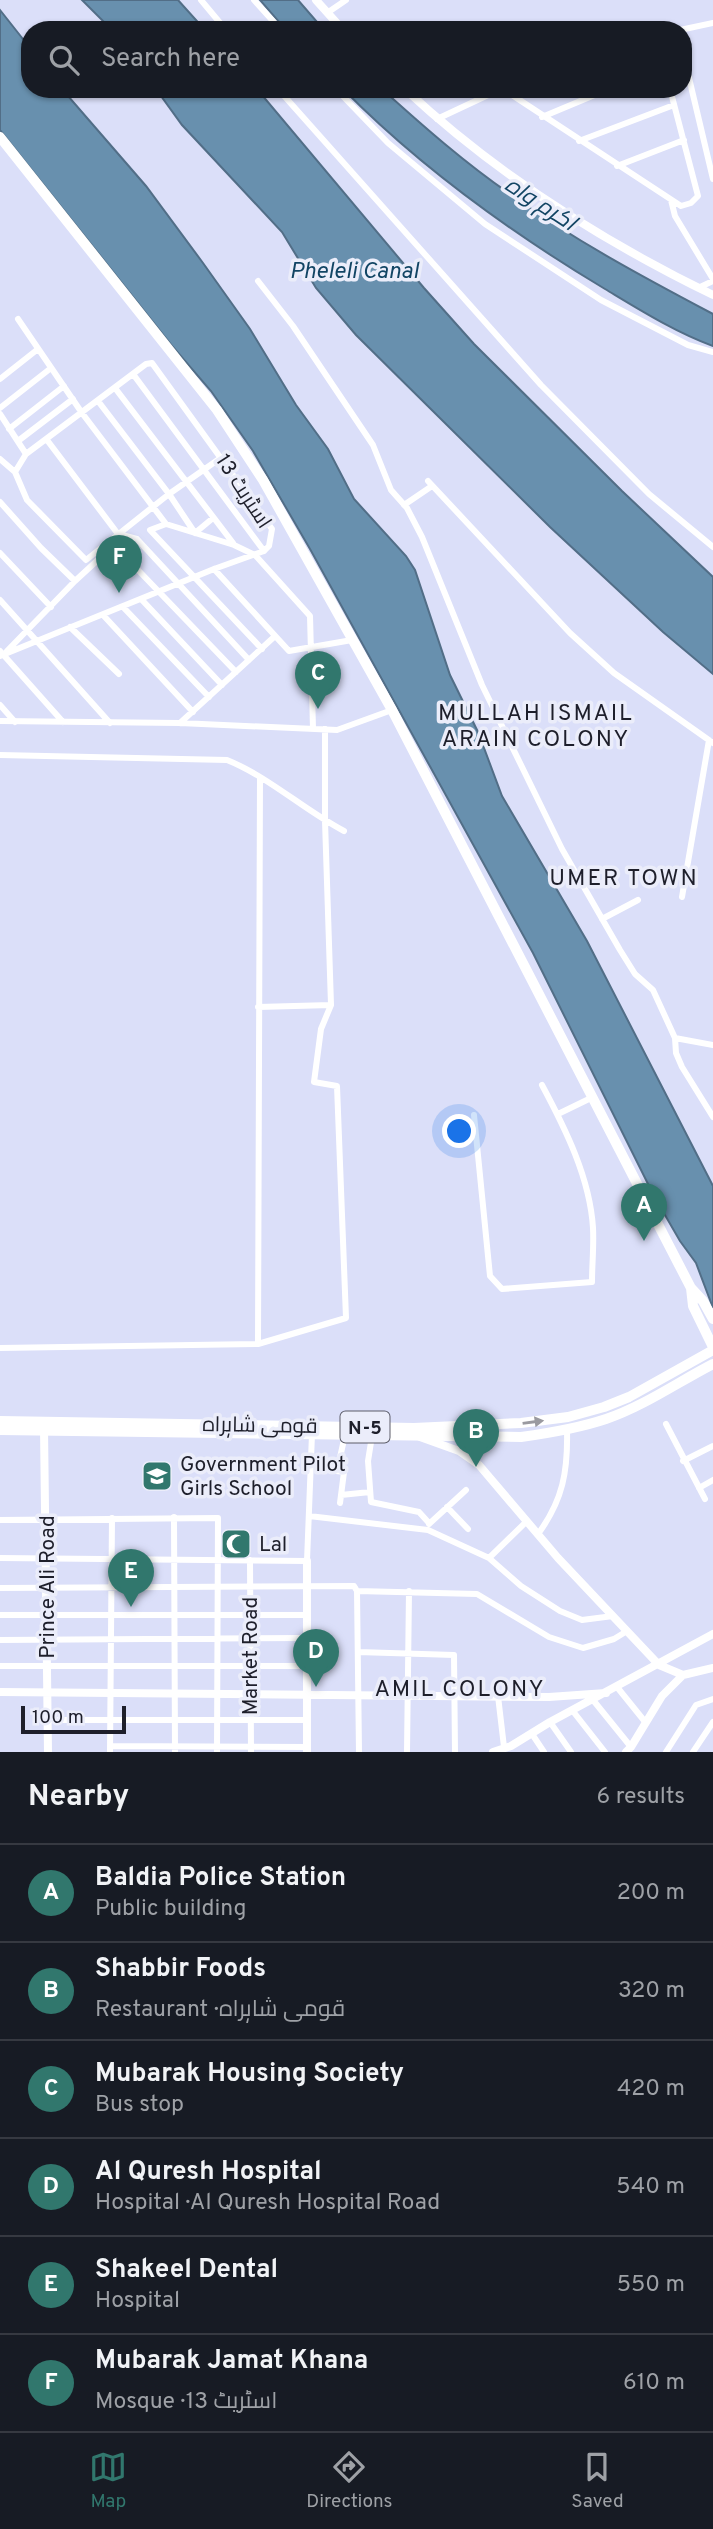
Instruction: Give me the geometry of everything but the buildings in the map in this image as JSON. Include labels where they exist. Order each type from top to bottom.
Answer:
[{"type":"main road","points":[[2,143],[217,410],[263,480],[391,710],[691,1288],[703,1301],[713,1319]]},
{"type":"main road","points":[[691,1288],[693,1306],[713,1348]]},
{"type":"main road","name":"قومی شاہراہ","points":[[0,1421],[44,1426],[372,1436],[521,1437],[567,1430],[606,1419],[713,1348]]},
{"type":"main road","name":"قومی شاہراہ","points":[[0,1430],[44,1426],[414,1428],[521,1423],[568,1417],[632,1402],[713,1364]]},
{"type":"street","points":[[201,0],[218,21]]},
{"type":"street","points":[[254,0],[273,21]]},
{"type":"street","points":[[327,13],[346,0]]},
{"type":"street","points":[[321,1],[335,21]]},
{"type":"street","points":[[692,27],[713,23]]},
{"type":"street","points":[[692,94],[713,179]]},
{"type":"street","points":[[286,98],[541,385],[649,494],[713,547]]},
{"type":"street","points":[[345,98],[388,144],[485,224],[601,300],[688,345],[713,352]]},
{"type":"street","points":[[415,98],[438,120],[523,183],[612,243],[713,295]]},
{"type":"street","points":[[438,120],[483,98]]},
{"type":"street","points":[[515,98],[681,206],[691,203],[698,196],[672,98]]},
{"type":"street","points":[[542,117],[587,98]]},
{"type":"street","points":[[579,141],[674,105]]},
{"type":"street","points":[[617,166],[684,140]]},
{"type":"street","points":[[671,200],[675,216],[713,280],[698,288]]},
{"type":"street","points":[[258,281],[293,327],[373,445],[391,491],[404,505],[422,537],[482,685],[562,849],[635,974],[653,990],[675,1038],[676,1053],[682,1066],[713,1117]]},
{"type":"street","points":[[18,318],[82,413],[166,524],[234,545],[255,555],[310,616],[313,729]]},
{"type":"street","points":[[0,379],[38,349]]},
{"type":"street","name":"اسٹریٹ 13","points":[[1,654],[255,555],[264,551],[272,539],[272,529],[156,366],[152,363],[146,364],[133,373]]},
{"type":"street","points":[[0,408],[51,368]]},
{"type":"street","points":[[15,472],[26,454],[133,373],[264,551]]},
{"type":"street","points":[[9,429],[64,386]]},
{"type":"street","points":[[115,388],[234,545]]},
{"type":"street","points":[[18,441],[73,399]]},
{"type":"street","points":[[98,401],[169,494],[195,533]]},
{"type":"street","points":[[0,414],[26,454]]},
{"type":"street","points":[[47,440],[118,534],[137,538],[249,660]]},
{"type":"street","points":[[0,459],[15,472],[27,500],[86,560],[153,506],[222,457]]},
{"type":"street","points":[[404,505],[430,484],[570,634],[614,673],[711,742],[682,897]]},
{"type":"street","points":[[0,502],[75,581]]},
{"type":"street","points":[[195,533],[213,518]]},
{"type":"street","points":[[137,538],[166,524]]},
{"type":"street","points":[[150,530],[262,649]]},
{"type":"street","points":[[63,722],[1,654],[29,630],[75,581],[114,545],[118,534]]},
{"type":"street","points":[[114,545],[236,672]]},
{"type":"street","points":[[0,553],[51,607]]},
{"type":"street","points":[[214,569],[289,651],[352,639]]},
{"type":"street","points":[[0,600],[110,723]]},
{"type":"street","points":[[142,600],[222,685]]},
{"type":"street","points":[[123,607],[209,697]]},
{"type":"street","points":[[103,615],[192,712]]},
{"type":"street","points":[[69,627],[119,674]]},
{"type":"street","points":[[180,723],[274,637]]},
{"type":"street","points":[[0,705],[15,722]]},
{"type":"street","points":[[0,721],[180,723],[337,730],[391,710]]},
{"type":"street","points":[[0,1348],[258,1344],[346,1318],[337,1086],[314,1082],[321,1029],[331,1005],[325,729]]},
{"type":"street","points":[[0,755],[227,760],[344,831]]},
{"type":"street","points":[[258,1344],[260,778]]},
{"type":"street","points":[[602,919],[638,900]]},
{"type":"street","points":[[258,1007],[331,1005]]},
{"type":"street","points":[[675,1038],[713,1045]]},
{"type":"street","points":[[474,1115],[489,1276],[502,1289],[592,1282],[593,1227],[588,1197],[558,1114],[542,1085]]},
{"type":"street","points":[[558,1114],[591,1098]]},
{"type":"street","points":[[666,1424],[705,1499]]},
{"type":"street","name":"Prince Ali Road","points":[[44,1426],[48,1752]]},
{"type":"street","points":[[538,1534],[552,1515],[563,1487],[568,1457],[567,1430]]},
{"type":"street","points":[[112,1518],[110,1749],[307,1749],[307,1561],[312,1434]]},
{"type":"street","points":[[337,1471],[345,1435]]},
{"type":"street","points":[[372,1436],[368,1461],[371,1502],[419,1512],[429,1526]]},
{"type":"street","points":[[419,1437],[458,1451],[479,1465],[538,1534],[659,1665],[683,1675]]},
{"type":"street","points":[[683,1461],[713,1447]]},
{"type":"street","points":[[311,1462],[344,1472],[340,1499],[370,1492]]},
{"type":"street","points":[[699,1488],[713,1480]]},
{"type":"street","points":[[429,1526],[466,1490]]},
{"type":"street","points":[[447,1507],[468,1529]]},
{"type":"street","points":[[309,1516],[429,1526],[489,1558],[522,1586],[560,1611],[582,1620],[613,1616]]},
{"type":"street","points":[[173,1517],[175,1749]]},
{"type":"street","points":[[0,1520],[218,1518],[217,1749]]},
{"type":"street","points":[[489,1558],[527,1521]]},
{"type":"street","points":[[0,1558],[307,1561]]},
{"type":"street","name":"Market Road","points":[[250,1560],[251,1749]]},
{"type":"street","points":[[0,1588],[354,1587],[357,1591],[359,1752]]},
{"type":"street","points":[[357,1591],[477,1594],[549,1637],[583,1648],[614,1639],[627,1631]]},
{"type":"street","points":[[407,1752],[409,1591]]},
{"type":"street","points":[[0,1615],[307,1615]]},
{"type":"street","points":[[493,1752],[510,1748],[550,1722],[713,1634]]},
{"type":"street","points":[[0,1640],[307,1639]]},
{"type":"street","points":[[358,1652],[454,1655],[455,1752]]},
{"type":"street","points":[[0,1666],[307,1666]]},
{"type":"street","points":[[593,1700],[629,1750],[662,1696],[683,1675],[713,1668]]},
{"type":"street","points":[[617,1687],[646,1723]]},
{"type":"street","points":[[0,1692],[549,1697],[606,1693]]},
{"type":"street","points":[[498,1696],[510,1748]]},
{"type":"street","points":[[666,1752],[696,1705],[713,1699]]},
{"type":"street","points":[[572,1710],[605,1752]]},
{"type":"street","points":[[48,1720],[307,1720]]},
{"type":"street","points":[[550,1722],[571,1752]]},
{"type":"street","points":[[693,1752],[713,1722]]},
{"type":"street","points":[[532,1734],[544,1752]]},
{"type":"water","points":[[82,0],[178,0],[197,21],[103,21]]},
{"type":"water","points":[[260,0],[298,0],[316,21],[278,21]]},
{"type":"water","points":[[0,10],[21,37],[21,98],[70,98],[146,186],[250,329],[296,405],[328,449],[354,499],[406,556],[415,570],[450,675],[478,732],[502,796],[587,941],[713,1186],[713,1308],[696,1263],[654,1196],[533,953],[253,451],[211,391],[0,130]]},
{"type":"water","name":"Pheleli Canal","points":[[162,98],[265,98],[474,344],[713,577],[713,674],[663,632],[550,527],[356,335],[316,288],[282,232],[182,125]]},
{"type":"water","points":[[352,98],[392,98],[461,157],[534,211],[609,257],[713,314],[713,346],[645,313],[535,245],[435,172]]},
{"type":"place","name":"Mubarak Jamat Khana","points":[[119,593]]},
{"type":"place","name":"Mubarak Housing Society","points":[[318,709]]},
{"type":"place","name":"Baldia Police Station","points":[[644,1241]]},
{"type":"place","name":"Shabbir Foods","points":[[476,1467]]},
{"type":"place","name":"Government Pilot Girls School","points":[[157,1476]]},
{"type":"place","name":"Lal","points":[[236,1544]]},
{"type":"place","name":"Shakeel Dental","points":[[131,1607]]},
{"type":"place","name":"Al Quresh Hospital","points":[[316,1687]]},
{"type":"district","name":"MULLAH ISMAIL ARAIN COLONY","points":[[536,725]]},
{"type":"district","name":"UMER TOWN","points":[[624,877]]},
{"type":"district","name":"AMIL COLONY","points":[[460,1688]]},
{"type":"water label","name":"اکرم واہ","points":[[541,203]]}]
